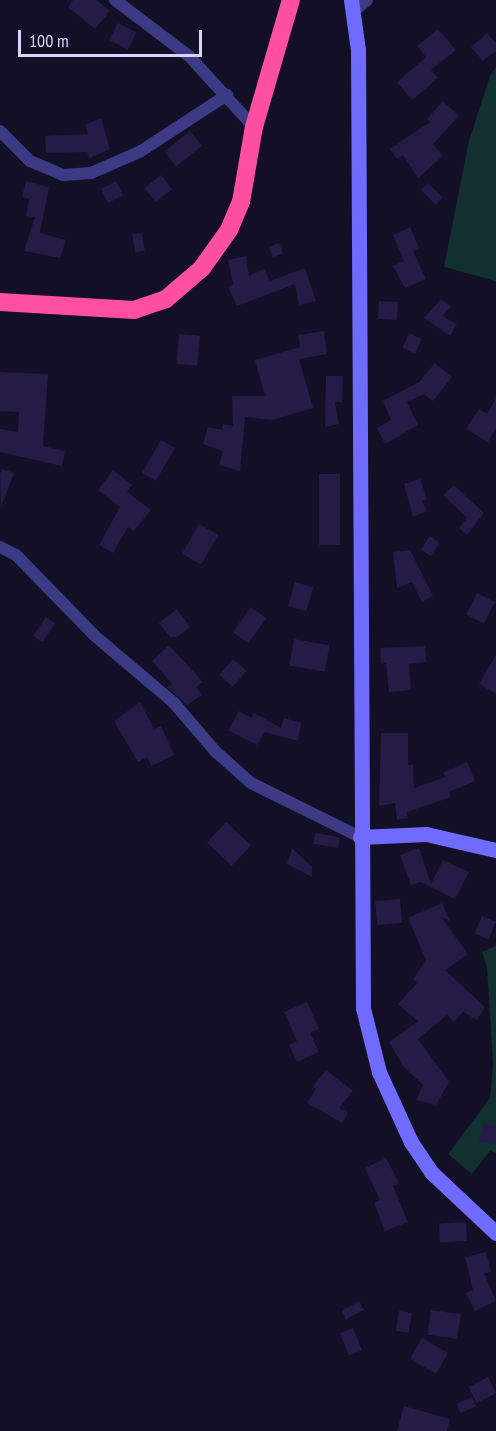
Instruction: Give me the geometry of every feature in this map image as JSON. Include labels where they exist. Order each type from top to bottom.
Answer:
[{"type":"highway","points":[[0,302],[134,310],[166,299],[202,268],[230,230],[241,202],[254,127],[291,0]]},
{"type":"main road","points":[[352,6],[358,50],[361,984],[367,1032],[379,1072],[411,1142],[431,1172],[496,1233]]},
{"type":"main road","points":[[360,837],[426,834],[496,850]]},
{"type":"street","points":[[115,0],[190,57],[254,127]]},
{"type":"street","points":[[352,6],[367,0]]},
{"type":"street","points":[[0,131],[30,161],[63,175],[91,173],[141,151],[227,95]]},
{"type":"street","points":[[0,547],[16,555],[95,636],[174,703],[215,750],[251,783],[360,837]]},
{"type":"green space","points":[[496,67],[496,281],[444,267],[469,141],[490,76]]},
{"type":"green space","points":[[496,946],[496,1153],[490,1151],[472,1174],[448,1154],[490,1098],[493,1065],[487,967],[482,952]]},
{"type":"building","points":[[73,0],[96,0],[110,11],[95,29],[68,7]]},
{"type":"building","points":[[118,23],[137,33],[128,50],[109,40]]},
{"type":"building","points":[[438,29],[456,50],[431,70],[438,78],[412,100],[397,82],[426,57],[417,46]]},
{"type":"building","points":[[487,33],[496,43],[496,51],[483,61],[471,47]]},
{"type":"building","points":[[443,101],[459,116],[433,144],[443,156],[418,178],[403,155],[397,159],[390,149],[430,122],[427,119]]},
{"type":"building","points":[[101,118],[110,149],[90,158],[87,152],[46,153],[45,136],[88,134],[85,125]]},
{"type":"building","points":[[190,131],[202,146],[176,167],[164,152]]},
{"type":"building","points":[[161,175],[172,189],[156,202],[144,188]]},
{"type":"building","points":[[26,181],[49,187],[40,233],[66,240],[60,258],[24,251],[35,217],[26,216],[29,199],[22,197]]},
{"type":"building","points":[[116,181],[123,195],[108,203],[101,189]]},
{"type":"building","points":[[428,183],[443,198],[436,205],[421,190]]},
{"type":"building","points":[[410,227],[419,248],[413,251],[426,279],[405,288],[393,266],[404,261],[393,235]]},
{"type":"building","points":[[142,233],[145,251],[135,252],[132,235]]},
{"type":"building","points":[[279,243],[283,253],[273,257],[269,247]]},
{"type":"building","points":[[246,256],[249,276],[264,269],[270,281],[305,268],[316,301],[299,305],[295,284],[237,306],[228,287],[233,284],[228,260]]},
{"type":"building","points":[[441,299],[451,307],[442,316],[457,324],[450,336],[424,318]]},
{"type":"building","points":[[379,301],[398,302],[397,320],[378,319]]},
{"type":"building","points":[[324,331],[327,354],[299,359],[313,408],[272,420],[245,417],[240,471],[219,465],[223,451],[203,444],[208,427],[222,430],[223,424],[233,426],[232,396],[265,396],[255,360],[300,347],[298,335]]},
{"type":"building","points":[[409,333],[422,339],[415,353],[402,348]]},
{"type":"building","points":[[179,334],[200,336],[197,366],[176,364]]},
{"type":"building","points":[[435,363],[452,377],[433,401],[424,394],[407,402],[418,425],[385,444],[377,428],[391,420],[383,401],[419,382]]},
{"type":"building","points":[[0,372],[48,374],[43,446],[65,451],[62,466],[0,452],[0,429],[18,432],[19,412],[0,411]]},
{"type":"building","points":[[326,376],[343,376],[342,402],[335,402],[339,424],[325,427]]},
{"type":"building","points":[[496,398],[496,429],[488,442],[466,429],[479,409],[487,414]]},
{"type":"building","points":[[161,440],[175,448],[156,481],[142,473]]},
{"type":"building","points":[[2,469],[14,473],[1,507],[0,474]]},
{"type":"building","points":[[113,470],[132,485],[127,492],[151,510],[134,531],[128,527],[113,553],[99,545],[120,507],[98,490]]},
{"type":"building","points":[[319,474],[340,474],[340,545],[319,545]]},
{"type":"building","points":[[420,479],[427,499],[422,501],[427,511],[413,517],[404,484]]},
{"type":"building","points":[[454,485],[484,513],[467,535],[459,528],[467,518],[443,495]]},
{"type":"building","points":[[199,524],[218,535],[201,564],[182,553]]},
{"type":"building","points":[[430,536],[440,543],[431,556],[421,549]]},
{"type":"building","points":[[410,550],[433,596],[422,602],[412,582],[397,588],[393,552]]},
{"type":"building","points":[[295,582],[313,587],[306,611],[288,606]]},
{"type":"building","points":[[477,593],[495,602],[484,623],[466,614]]},
{"type":"building","points":[[251,607],[266,618],[248,643],[233,632]]},
{"type":"building","points":[[177,609],[190,627],[177,637],[170,637],[159,623]]},
{"type":"building","points":[[46,617],[55,623],[42,642],[33,636]]},
{"type":"building","points":[[294,639],[329,645],[325,672],[289,666]]},
{"type":"building","points":[[169,645],[203,682],[196,687],[202,695],[187,705],[167,687],[172,684],[152,661]]},
{"type":"building","points":[[425,646],[426,662],[409,664],[411,690],[389,692],[386,663],[381,664],[380,648]]},
{"type":"building","points":[[496,655],[496,694],[479,684]]},
{"type":"building","points":[[233,659],[247,671],[233,687],[219,675]]},
{"type":"building","points":[[140,702],[154,729],[161,726],[174,755],[151,766],[147,757],[138,762],[114,721]]},
{"type":"building","points":[[239,711],[251,718],[254,713],[281,728],[284,718],[301,723],[298,741],[265,732],[257,745],[237,735],[228,730]]},
{"type":"building","points":[[381,733],[408,733],[408,765],[413,765],[414,788],[445,777],[443,773],[467,762],[475,781],[449,792],[451,797],[407,812],[408,818],[397,820],[395,803],[379,806]]},
{"type":"building","points":[[226,822],[251,845],[232,866],[207,842]]},
{"type":"building","points":[[315,833],[340,837],[338,848],[313,844]]},
{"type":"building","points":[[292,848],[312,867],[312,877],[287,864]]},
{"type":"building","points":[[419,848],[431,884],[443,860],[469,872],[455,899],[421,882],[411,885],[400,855]]},
{"type":"building","points":[[400,899],[402,923],[377,925],[375,901]]},
{"type":"building","points":[[442,903],[450,921],[441,917],[468,954],[445,970],[485,1007],[477,1020],[463,1012],[454,1022],[447,1015],[418,1039],[449,1082],[436,1105],[416,1100],[423,1085],[403,1066],[389,1042],[418,1021],[398,1004],[417,983],[413,979],[426,960],[408,918]]},
{"type":"building","points":[[482,916],[496,922],[488,939],[475,933]]},
{"type":"building","points":[[307,1002],[319,1029],[310,1033],[319,1052],[297,1062],[289,1045],[297,1041],[284,1012]]},
{"type":"building","points":[[326,1070],[353,1091],[339,1108],[348,1113],[342,1123],[307,1103],[316,1089],[313,1087]]},
{"type":"building","points":[[483,1123],[496,1126],[496,1144],[479,1141]]},
{"type":"building","points":[[386,1158],[399,1183],[393,1186],[408,1222],[385,1231],[374,1203],[380,1200],[365,1168]]},
{"type":"building","points":[[466,1222],[467,1241],[440,1242],[439,1223]]},
{"type":"building","points":[[486,1252],[491,1272],[484,1273],[496,1301],[475,1311],[466,1293],[473,1290],[465,1257]]},
{"type":"building","points":[[359,1301],[364,1310],[346,1319],[342,1311]]},
{"type":"building","points":[[431,1310],[461,1314],[457,1339],[428,1335]]},
{"type":"building","points":[[399,1311],[412,1313],[409,1333],[396,1331]]},
{"type":"building","points":[[353,1328],[362,1350],[349,1355],[340,1333]]},
{"type":"building","points":[[422,1338],[448,1353],[436,1374],[410,1359]]},
{"type":"building","points":[[488,1377],[496,1393],[477,1403],[468,1387]]},
{"type":"building","points":[[472,1397],[476,1406],[461,1413],[456,1404]]},
{"type":"building","points":[[404,1406],[450,1419],[447,1431],[397,1431]]}]
